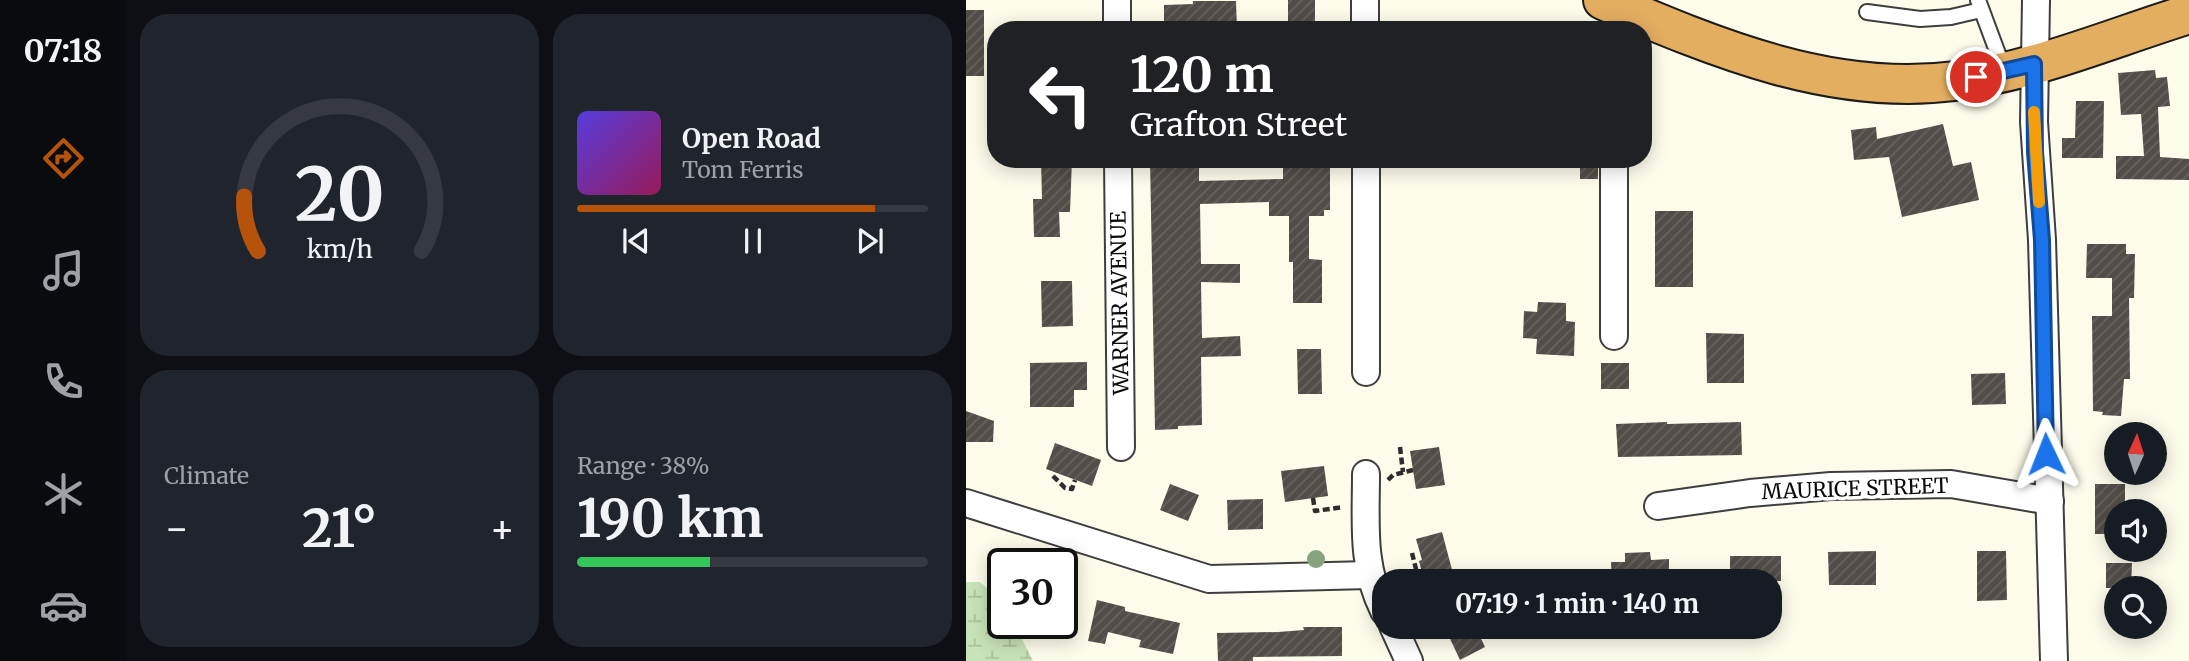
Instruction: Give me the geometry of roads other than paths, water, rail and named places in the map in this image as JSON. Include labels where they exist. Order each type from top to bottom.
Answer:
[{"type":"highway","points":[[1614,12],[1641,21]]},
{"type":"highway","points":[[1652,25],[1781,67],[1885,84],[1918,85],[1957,81],[2019,68],[2110,42],[2189,14]]},
{"type":"street","points":[[1117,0],[1117,21]]},
{"type":"street","points":[[1365,0],[1365,21]]},
{"type":"street","points":[[2036,0],[2019,68],[2035,152],[2042,240],[2054,661]]},
{"type":"street","name":"WARNER AVENUE","points":[[1118,168],[1121,447]]},
{"type":"street","points":[[1366,168],[1366,372]]},
{"type":"street","points":[[1614,168],[1614,336]]},
{"type":"street","points":[[1366,474],[1367,561],[1372,580]]},
{"type":"street","name":"MAURICE STREET","points":[[1658,506],[1831,486],[1951,484],[2050,501]]},
{"type":"street","points":[[966,503],[1209,579],[1370,575]]},
{"type":"street","points":[[1399,639],[1409,661]]},
{"type":"lane","points":[[1867,12],[1920,19],[1951,17],[1980,5],[2019,68]]}]
